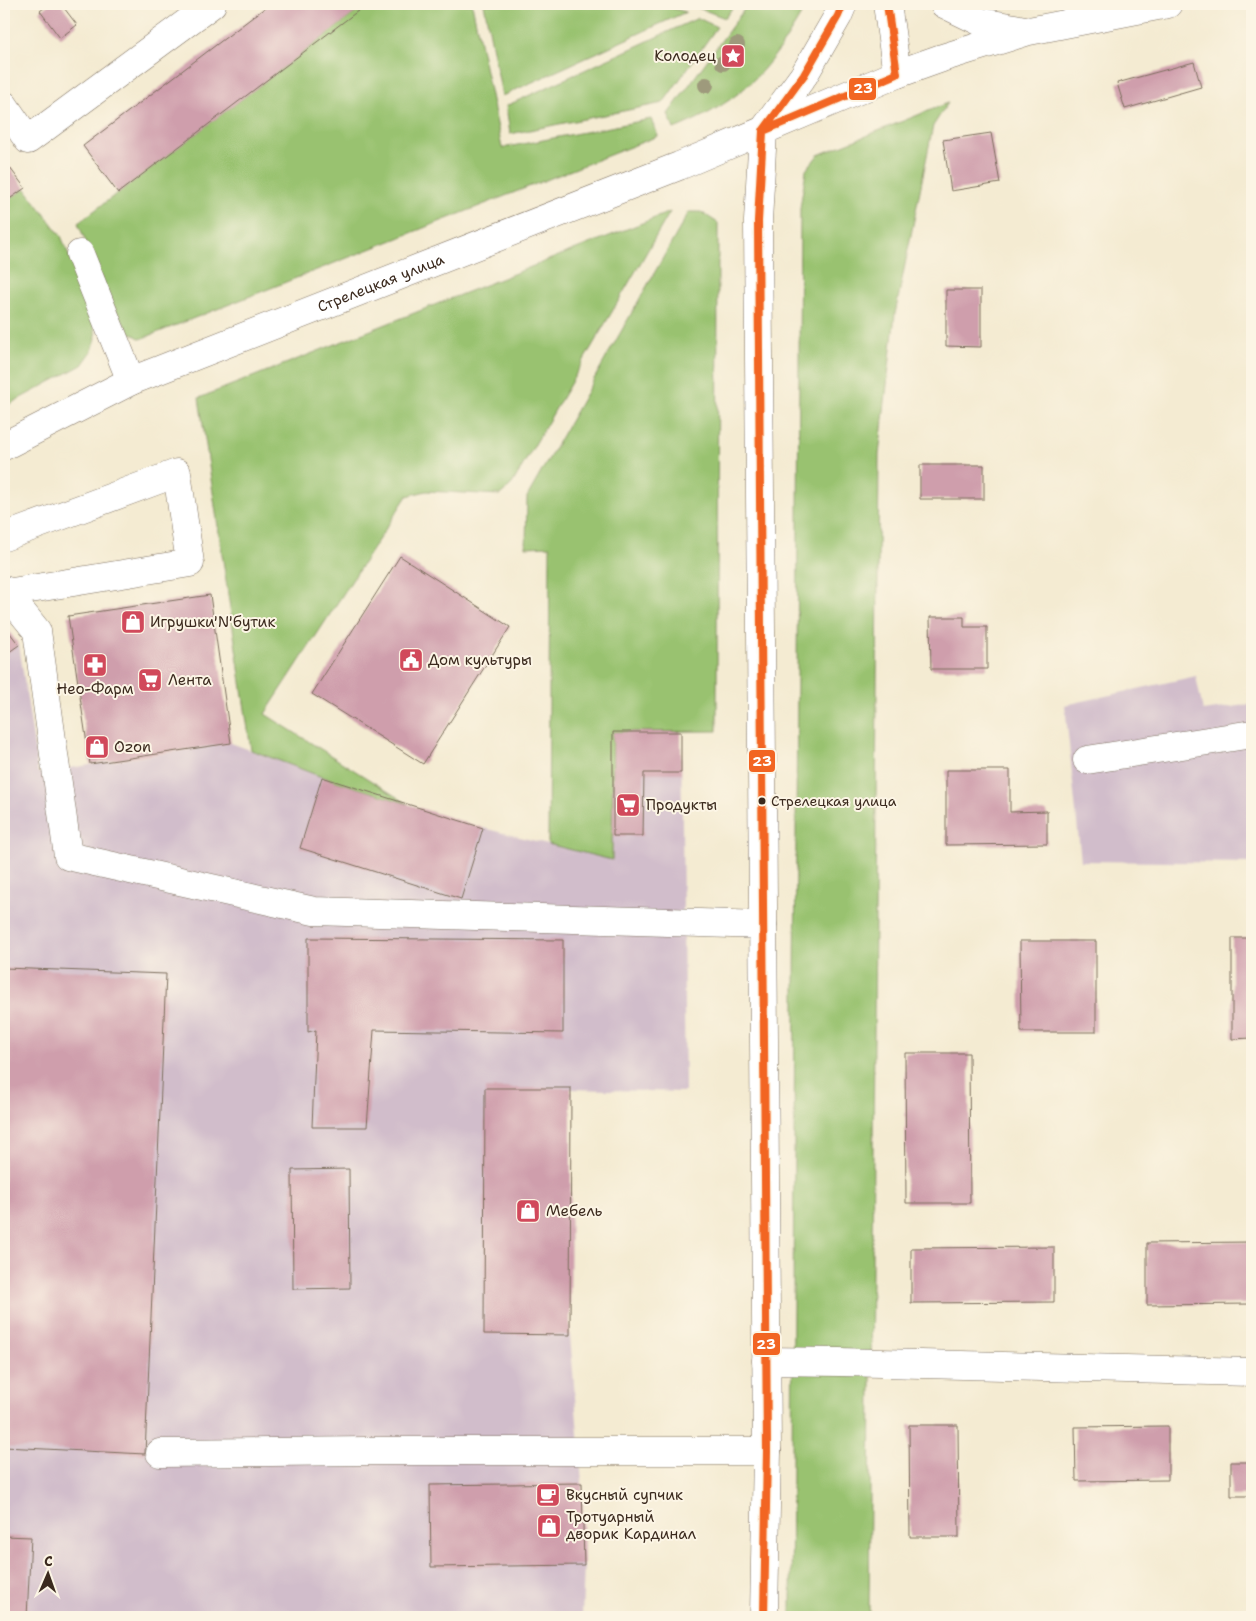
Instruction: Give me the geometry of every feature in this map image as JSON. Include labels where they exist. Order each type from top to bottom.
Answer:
[{"type":"main road","points":[[4,105],[28,140],[212,4]]},
{"type":"main road","points":[[764,1617],[767,1451],[758,221],[763,131],[804,75],[843,4]]},
{"type":"main road","points":[[887,4],[897,74]]},
{"type":"main road","points":[[944,4],[981,22],[1029,31]]},
{"type":"main road","name":"Стрелецкая улица","points":[[4,446],[131,381],[679,166],[897,74],[1029,31],[1168,4]]},
{"type":"main road","points":[[80,254],[131,381]]},
{"type":"main road","points":[[4,537],[177,473],[190,563],[5,591]]},
{"type":"main road","points":[[5,591],[37,631],[68,856],[314,911],[763,926]]},
{"type":"main road","points":[[1087,760],[1252,734]]},
{"type":"main road","points":[[766,1361],[1252,1372]]},
{"type":"main road","points":[[160,1453],[767,1451]]},
{"type":"shaded area","points":[[4,625],[19,645],[38,773],[231,743],[322,777],[483,828],[612,860],[613,732],[681,732],[685,1092],[571,1089],[570,1335],[582,1483],[584,1565],[582,1617],[4,1617]]},
{"type":"shaded area","points":[[1196,676],[1203,711],[1252,704],[1252,863],[1081,861],[1065,705]]},
{"type":"green space","points":[[367,4],[472,4],[502,148],[651,119],[658,136],[141,339],[129,332],[112,304],[78,223]]},
{"type":"green space","points":[[484,4],[657,4],[686,12],[502,96]]},
{"type":"green space","points":[[688,4],[735,4],[725,18]]},
{"type":"green space","points":[[748,4],[806,4],[774,57],[750,83],[723,104],[674,129],[668,114]]},
{"type":"green space","points":[[698,18],[717,27],[663,103],[510,134],[506,106]]},
{"type":"green space","points":[[948,103],[933,126],[895,314],[879,455],[869,1617],[791,1617],[800,208],[806,170],[818,155]]},
{"type":"green space","points":[[25,188],[61,236],[92,311],[96,338],[92,351],[82,365],[4,407],[4,203]]},
{"type":"green space","points":[[670,212],[512,484],[500,495],[426,491],[407,496],[265,714],[408,804],[322,777],[251,750],[199,398]]},
{"type":"green space","points":[[689,212],[701,212],[718,223],[717,731],[613,732],[612,860],[548,844],[550,546],[526,547],[527,497]]},
{"type":"building","points":[[49,4],[61,4],[77,25],[60,38],[40,11]]},
{"type":"building","points":[[270,4],[367,4],[118,193],[83,146]]},
{"type":"building","points":[[1194,62],[1201,87],[1125,109],[1117,83]]},
{"type":"building","points":[[991,133],[1000,183],[951,191],[943,140]]},
{"type":"building","points":[[4,160],[25,188],[4,203]]},
{"type":"building","points":[[946,290],[981,290],[981,347],[946,346]]},
{"type":"building","points":[[920,465],[984,465],[984,499],[920,499]]},
{"type":"building","name":"Дом культуры","points":[[400,556],[510,627],[423,764],[312,694]]},
{"type":"building","name":"Лента","points":[[210,595],[231,743],[90,764],[68,616]]},
{"type":"building","points":[[930,617],[964,617],[964,627],[987,627],[987,669],[931,669]]},
{"type":"building","points":[[4,625],[19,645],[5,655],[4,653]]},
{"type":"building","name":"Продукты","points":[[613,732],[681,732],[681,773],[644,773],[643,836],[613,836]]},
{"type":"building","points":[[946,770],[1010,770],[1010,812],[1047,811],[1047,844],[946,845]]},
{"type":"building","points":[[322,777],[483,828],[461,899],[300,848]]},
{"type":"building","points":[[308,938],[563,940],[563,1033],[374,1030],[367,1127],[312,1127],[316,1030],[308,1032]]},
{"type":"building","points":[[1232,938],[1252,938],[1252,1038],[1232,1039]]},
{"type":"building","points":[[1020,941],[1096,941],[1096,1032],[1021,1032]]},
{"type":"building","points":[[4,968],[166,974],[145,1454],[4,1447]]},
{"type":"building","points":[[905,1053],[969,1053],[970,1203],[906,1203]]},
{"type":"building","name":"Мебель","points":[[485,1088],[571,1088],[570,1335],[484,1334]]},
{"type":"building","points":[[349,1169],[350,1288],[293,1289],[292,1170]]},
{"type":"building","points":[[1252,1242],[1252,1304],[1147,1305],[1147,1243]]},
{"type":"building","points":[[1054,1247],[1054,1302],[911,1303],[911,1248]]},
{"type":"building","points":[[909,1425],[958,1425],[959,1537],[910,1537]]},
{"type":"building","points":[[1168,1426],[1168,1480],[1076,1481],[1075,1427]]},
{"type":"building","points":[[1231,1462],[1252,1462],[1252,1496],[1231,1496]]},
{"type":"building","points":[[582,1483],[584,1565],[431,1567],[430,1485]]},
{"type":"building","points":[[4,1536],[31,1537],[27,1617],[4,1617]]},
{"type":"transit line","name":"23","points":[[764,1617],[767,1451],[758,221],[763,131],[804,75],[843,4]]},
{"type":"transit line","name":"23","points":[[763,131],[897,74],[887,4]]},
{"type":"place","name":"Колодец","points":[[733,56]]},
{"type":"place","name":"Игрушки'N'бутик","points":[[133,622]]},
{"type":"place","name":"Дом культуры","points":[[411,660]]},
{"type":"place","name":"Нео-Фарм","points":[[95,665]]},
{"type":"place","name":"Лента","points":[[150,680]]},
{"type":"place","name":"Ozon","points":[[97,747]]},
{"type":"place","name":"Стрелецкая улица","points":[[762,801]]},
{"type":"place","name":"Продукты","points":[[628,805]]},
{"type":"place","name":"Мебель","points":[[528,1211]]},
{"type":"place","name":"Вкусный супчик","points":[[548,1495]]},
{"type":"place","name":"Тротуарный дворик Кардинал","points":[[549,1526]]}]
